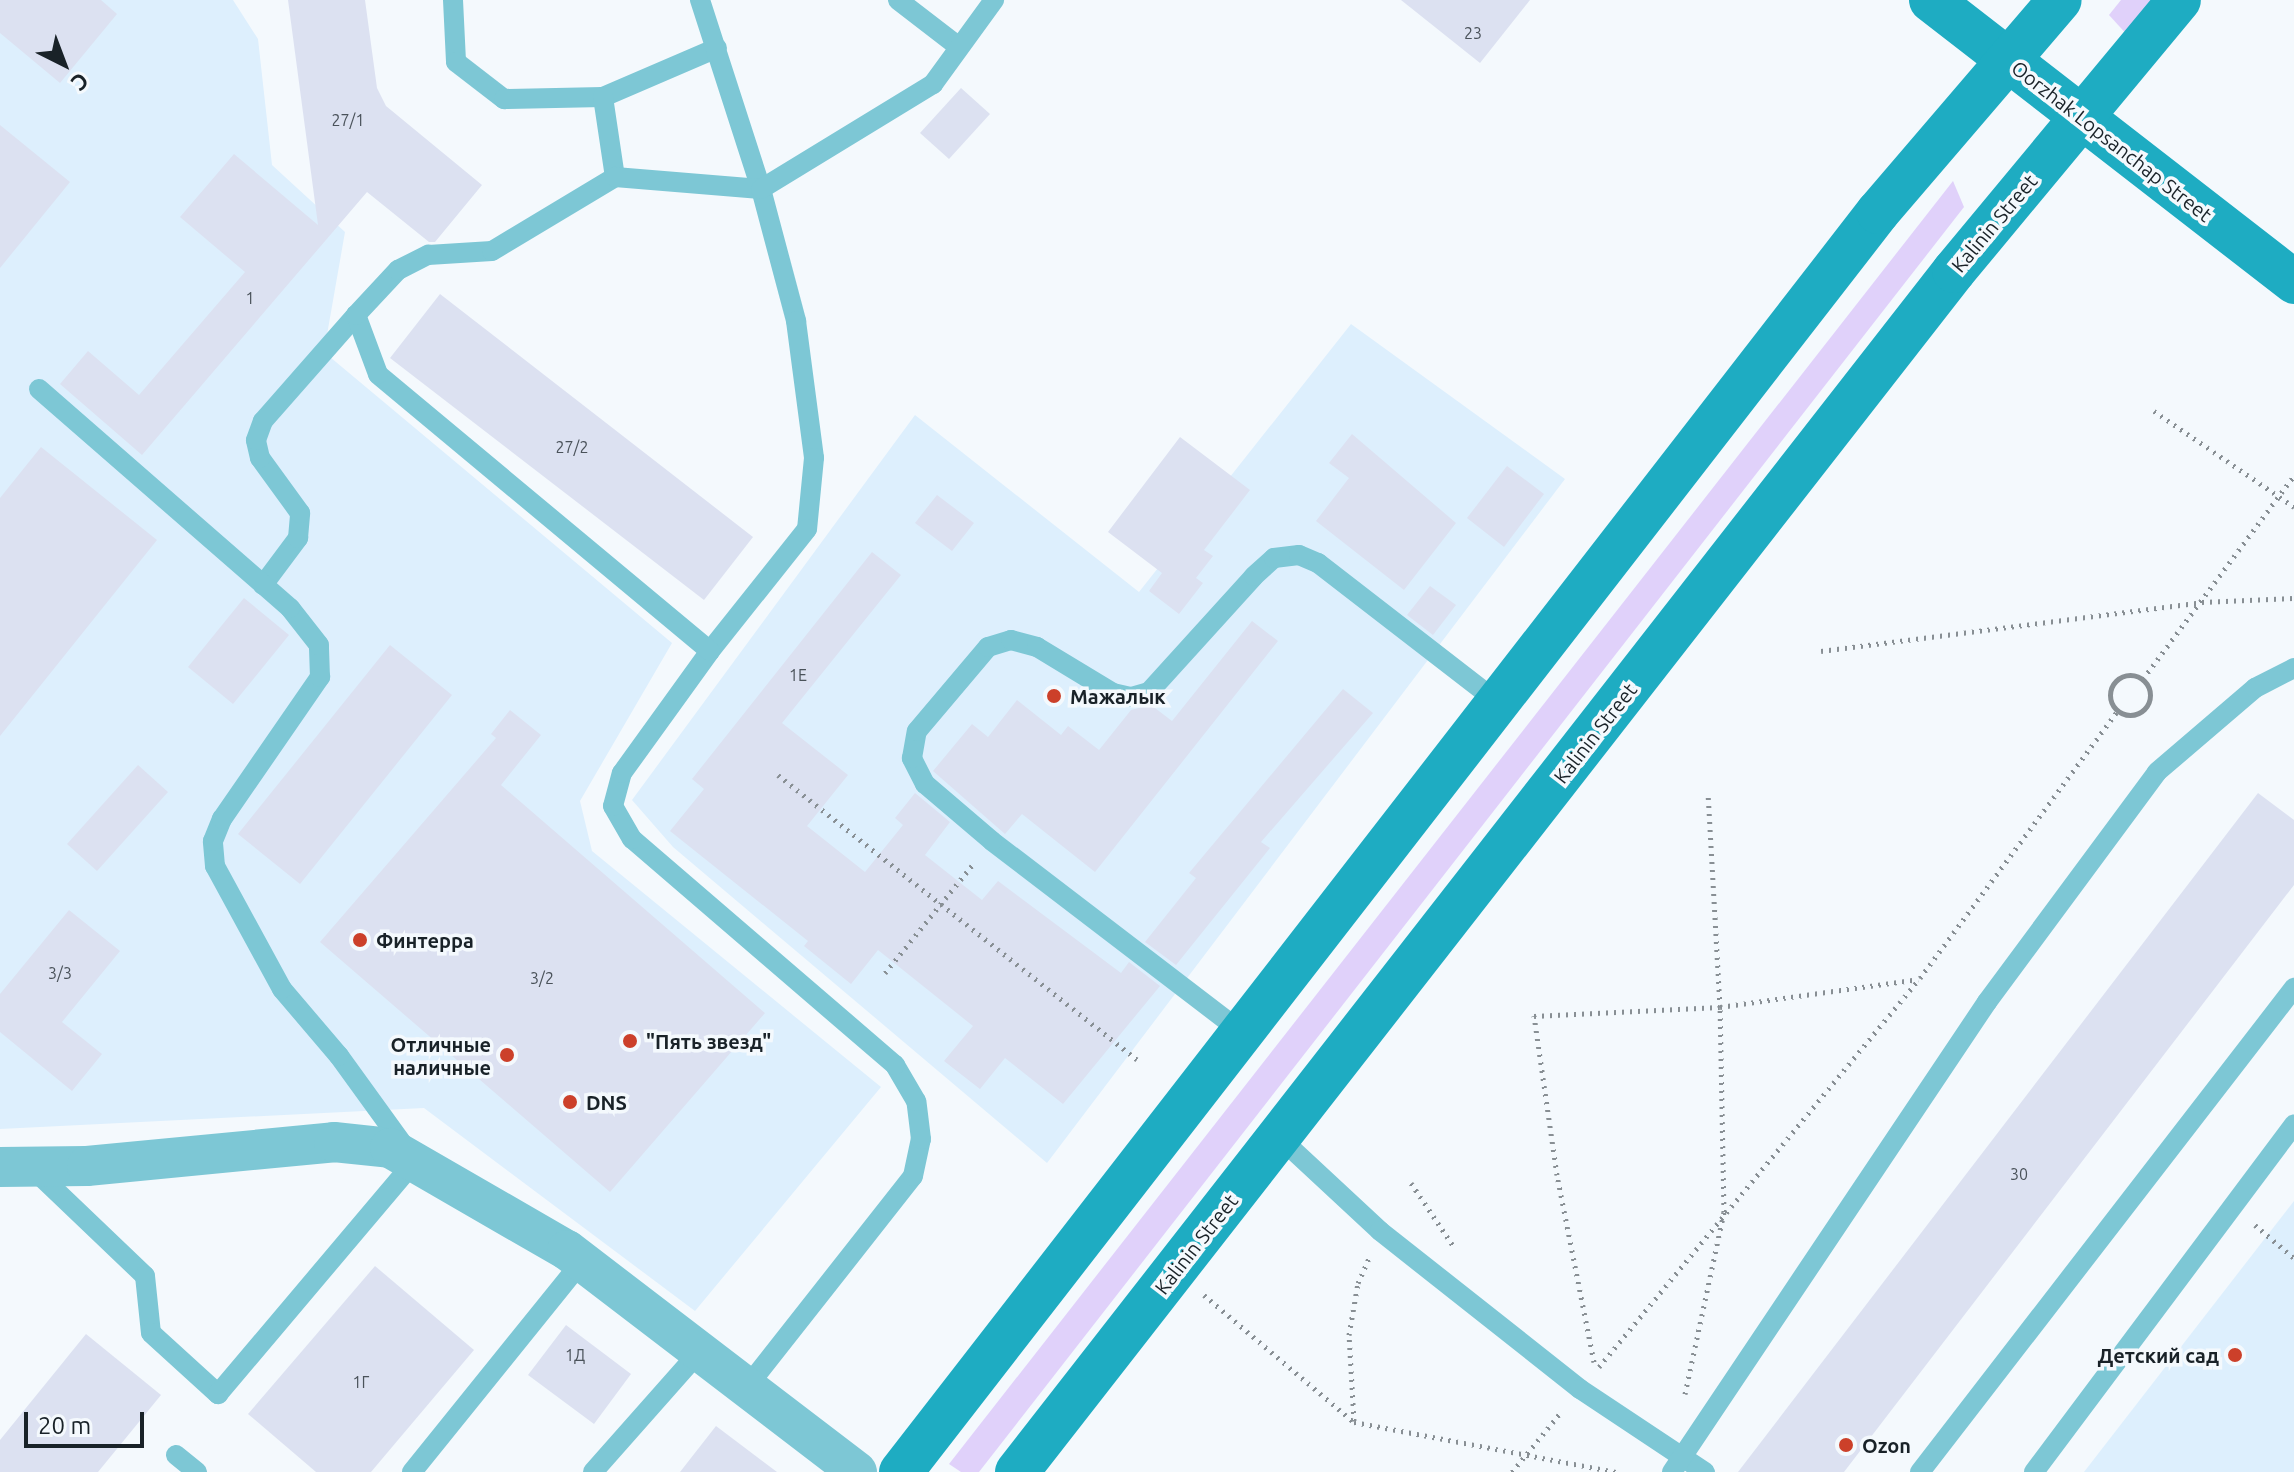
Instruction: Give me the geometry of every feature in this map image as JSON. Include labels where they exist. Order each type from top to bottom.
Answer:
[{"type":"main road","name":"Oorzhak Lopsanchap Street","points":[[1931,0],[2080,119],[2294,282]]},
{"type":"main road","points":[[901,1472],[1878,212],[2060,0]]},
{"type":"main road","name":"Kalinin Street","points":[[1017,1472],[1954,271],[2179,0]]},
{"type":"street","points":[[16,1167],[334,1142],[390,1148],[582,1261],[857,1472]]},
{"type":"lane","points":[[453,0],[456,62],[504,99],[603,97],[717,48]]},
{"type":"lane","points":[[700,0],[761,189],[796,321],[814,458],[807,529],[710,651],[622,773],[613,806],[632,839],[895,1065],[916,1101],[921,1139],[913,1176],[747,1387]]},
{"type":"lane","points":[[898,0],[959,47]]},
{"type":"lane","points":[[263,585],[298,538],[300,513],[260,458],[256,440],[263,421],[398,270],[428,255],[492,251],[615,177],[761,189],[933,84],[994,0]]},
{"type":"lane","points":[[603,97],[615,177]]},
{"type":"lane","points":[[356,315],[378,374],[710,651]]},
{"type":"lane","points":[[16,1167],[145,1276],[151,1333],[218,1394],[415,1161],[339,1056],[282,989],[215,866],[213,841],[222,819],[320,677],[319,645],[290,608],[39,389]]},
{"type":"lane","points":[[1243,1033],[992,841],[925,784],[912,758],[917,731],[988,647],[1011,640],[1037,647],[1113,693],[1140,694],[1169,675],[1274,558],[1299,555],[1318,563],[1498,702]]},
{"type":"lane","points":[[1679,1464],[1987,1002],[2157,772],[2255,688],[2294,668]]},
{"type":"lane","points":[[1920,1472],[2294,988]]},
{"type":"lane","points":[[2034,1472],[2294,1125]]},
{"type":"lane","points":[[1280,1138],[1380,1231],[1580,1389],[1679,1464],[1705,1472]]},
{"type":"lane","points":[[412,1472],[582,1261]]},
{"type":"lane","points":[[593,1472],[700,1351]]},
{"type":"lane","points":[[176,1455],[197,1472]]},
{"type":"path","points":[[2154,411],[2294,507]]},
{"type":"path","points":[[2143,679],[2294,476]]},
{"type":"path","points":[[1821,651],[2202,602],[2294,598]]},
{"type":"path","points":[[2129,675],[2143,679],[2150,692],[2146,708],[2131,715],[2118,710],[2110,697],[2113,684],[2129,675]]},
{"type":"path","points":[[1920,978],[1720,1007],[1534,1016],[1557,1175],[1596,1370],[1920,978],[2118,710]]},
{"type":"path","points":[[778,775],[1137,1060]]},
{"type":"path","points":[[1682,1409],[1724,1212],[1720,1007],[1708,795]]},
{"type":"path","points":[[885,973],[992,841]]},
{"type":"path","points":[[1411,1183],[1460,1257]]},
{"type":"path","points":[[2235,1204],[2294,1258]]},
{"type":"path","points":[[1354,1422],[1349,1335],[1358,1283],[1380,1231]]},
{"type":"path","points":[[1175,1271],[1354,1422],[1617,1472]]},
{"type":"path","points":[[1512,1472],[1580,1389]]},
{"type":"shaded area","points":[[0,0],[233,0],[258,39],[272,165],[345,232],[324,352],[672,643],[580,801],[592,851],[881,1087],[695,1311],[424,1108],[0,1129]]},
{"type":"shaded area","points":[[2121,0],[2161,0],[2130,38],[2109,15]]},
{"type":"shaded area","points":[[1953,181],[1964,207],[979,1472],[961,1472],[949,1464]]},
{"type":"shaded area","name":"Мажалык","points":[[1351,324],[1565,479],[1047,1163],[673,847],[632,800],[915,415],[1139,592]]},
{"type":"shaded area","name":"Детский сад","points":[[2294,1201],[2294,1472],[2084,1472],[2266,1237]]},
{"type":"building","points":[[0,0],[101,0],[117,14],[60,83],[0,33]]},
{"type":"building","points":[[288,0],[365,0],[377,88],[386,106],[482,185],[435,242],[429,242],[367,192],[142,455],[60,384],[88,351],[139,395],[245,272],[180,217],[234,154],[318,225]]},
{"type":"building","points":[[1401,0],[1530,0],[1480,63]]},
{"type":"building","points":[[961,88],[990,114],[949,159],[920,133]]},
{"type":"building","points":[[0,125],[70,182],[0,268]]},
{"type":"building","points":[[440,294],[753,537],[704,600],[390,358]]},
{"type":"building","points":[[1352,434],[1456,523],[1404,590],[1316,521],[1349,478],[1329,463]]},
{"type":"building","points":[[1180,437],[1250,490],[1204,550],[1213,556],[1196,578],[1203,583],[1179,614],[1149,591],[1162,573],[1108,532]]},
{"type":"building","points":[[41,447],[157,540],[0,736],[0,498]]},
{"type":"building","points":[[1507,466],[1544,494],[1504,547],[1467,518]]},
{"type":"building","points":[[937,495],[974,523],[952,551],[915,523]]},
{"type":"building","points":[[872,552],[901,575],[782,723],[848,775],[807,826],[865,872],[903,825],[895,818],[915,793],[950,822],[925,855],[982,900],[998,881],[1121,973],[1129,962],[1160,986],[1063,1104],[1005,1058],[980,1089],[944,1061],[973,1026],[878,950],[851,984],[804,946],[808,941],[670,831],[704,789],[692,779]]},
{"type":"building","points":[[1430,586],[1456,605],[1433,635],[1407,615]]},
{"type":"building","points":[[244,598],[289,635],[233,704],[188,667]]},
{"type":"building","points":[[1252,621],[1278,641],[1095,872],[1022,814],[1005,834],[933,771],[972,724],[988,737],[1017,700],[1061,735],[1068,726],[1099,750],[1131,710],[1151,705],[1172,721]]},
{"type":"building","points":[[390,645],[452,695],[300,884],[238,834]]},
{"type":"building","points":[[1343,689],[1373,713],[1261,842],[1270,848],[1176,965],[1145,942],[1196,878],[1189,873]]},
{"type":"building","points":[[510,710],[541,735],[501,785],[765,1013],[610,1192],[320,942],[496,738],[491,734]]},
{"type":"building","points":[[138,765],[168,792],[97,871],[67,844]]},
{"type":"building","points":[[2258,793],[2294,820],[2294,885],[1844,1472],[1738,1472]]},
{"type":"building","points":[[69,910],[120,951],[62,1022],[102,1054],[72,1091],[0,1032],[0,994]]},
{"type":"building","points":[[375,1266],[474,1350],[371,1472],[316,1472],[248,1414]]},
{"type":"building","points":[[566,1325],[631,1374],[594,1424],[528,1375]]},
{"type":"building","points":[[86,1334],[161,1395],[98,1472],[0,1472],[0,1440]]},
{"type":"building","points":[[716,1426],[777,1472],[680,1472]]},
{"type":"place","name":"Мажалык","points":[[1054,696]]},
{"type":"place","name":"Финтерра","points":[[360,940]]},
{"type":"place","name":"\"Пять звезд\"","points":[[630,1041]]},
{"type":"place","name":"Отличные наличные","points":[[507,1055]]},
{"type":"place","name":"DNS","points":[[570,1102]]},
{"type":"place","name":"Детский сад","points":[[2235,1355]]},
{"type":"place","name":"Ozon","points":[[1846,1445]]}]
